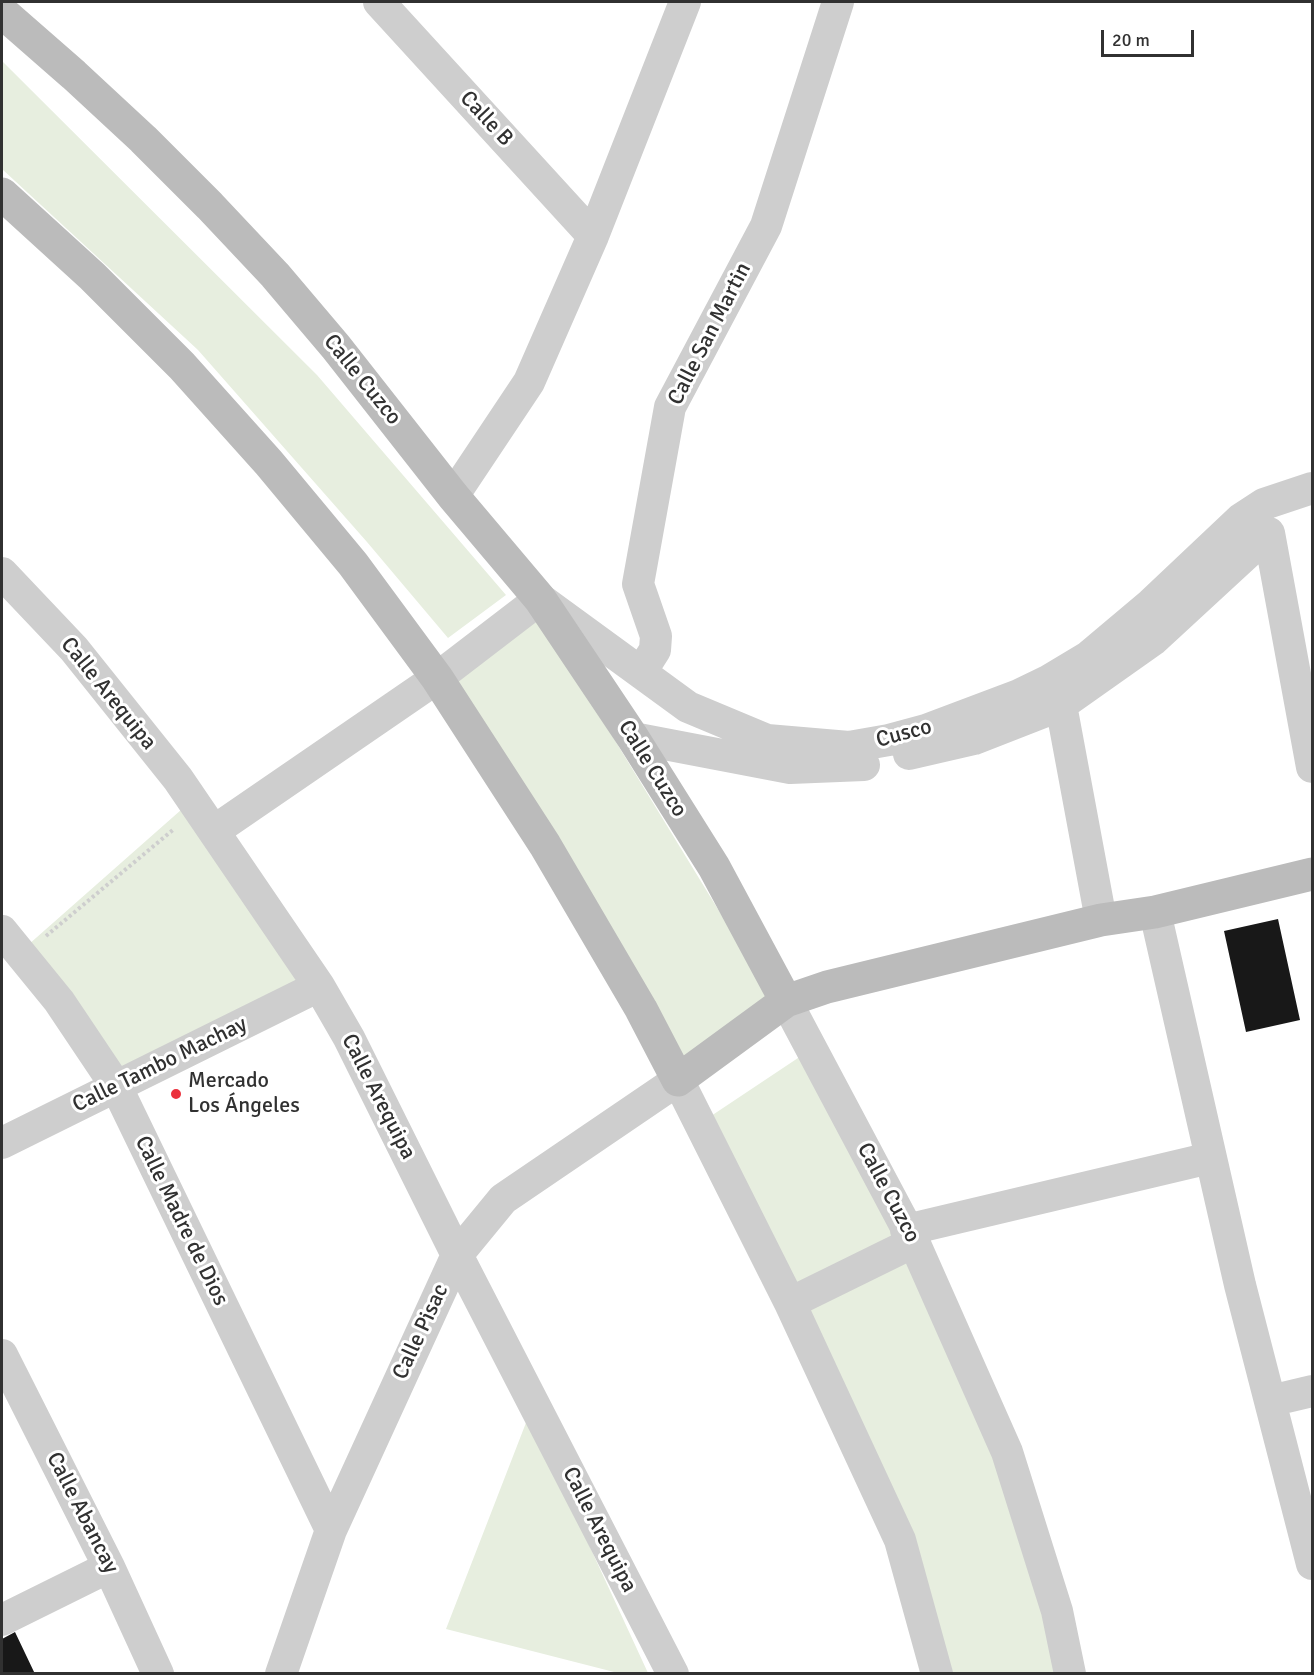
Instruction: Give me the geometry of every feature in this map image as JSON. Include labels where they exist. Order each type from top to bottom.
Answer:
[{"type":"street","points":[[453,496],[529,382],[593,236],[685,2]]},
{"type":"street","name":"Calle San Martin","points":[[640,672],[655,650],[656,636],[638,584],[670,407],[766,226],[838,2]]},
{"type":"street","name":"Calle B","points":[[382,3],[593,236]]},
{"type":"street","name":"Calle Cuzco","points":[[2,12],[143,140],[234,232],[336,347],[453,496],[540,599],[633,738],[714,867],[910,1236],[1006,1452],[1057,1611],[1070,1674]]},
{"type":"street","points":[[2,195],[117,301],[182,366],[261,454],[353,564],[437,678],[545,845],[641,1009],[790,1303],[900,1540],[937,1674]]},
{"type":"street","name":"Cusco","points":[[540,599],[688,707],[767,740],[849,747],[926,730],[1019,695],[1088,657],[1150,604],[1241,519],[1264,504],[1312,488]]},
{"type":"street","points":[[633,738],[789,768],[862,766],[974,739],[1061,705],[1154,640],[1269,533],[1312,767]]},
{"type":"street","name":"Calle Arequipa","points":[[2,573],[74,649],[178,779],[319,986],[349,1038],[457,1255],[673,1674]]},
{"type":"street","points":[[214,831],[437,678],[540,599]]},
{"type":"street","points":[[1061,705],[1101,921]]},
{"type":"street","points":[[678,1080],[786,1001],[827,987],[1101,921],[1155,912],[1312,874]]},
{"type":"street","points":[[1155,912],[1210,1158],[1312,1564]]},
{"type":"street","name":"Calle Madre de Dios","points":[[2,931],[59,1000],[116,1086],[331,1530]]},
{"type":"street","name":"Calle Tambo Machay","points":[[2,1143],[319,986]]},
{"type":"street","name":"Calle Pisac","points":[[281,1674],[331,1530],[457,1255],[503,1199],[678,1080]]},
{"type":"street","points":[[790,1303],[910,1236],[1210,1158]]},
{"type":"street","name":"Calle Abancay","points":[[2,1355],[109,1567],[158,1674]]},
{"type":"street","points":[[1270,1401],[1312,1391]]},
{"type":"street","points":[[2,1620],[109,1567]]},
{"type":"path","points":[[46,937],[175,828]]},
{"type":"green space","points":[[2,61],[317,375],[506,595],[448,638],[198,350],[2,169]]},
{"type":"green space","points":[[539,616],[777,1006],[686,1071],[453,682]]},
{"type":"green space","points":[[190,802],[308,983],[121,1079],[28,945]]},
{"type":"green space","points":[[804,1054],[902,1239],[793,1292],[708,1118]]},
{"type":"green space","points":[[911,1256],[999,1458],[1061,1673],[947,1673],[805,1305]]},
{"type":"green space","points":[[529,1415],[648,1673],[618,1673],[446,1629]]},
{"type":"building","points":[[1278,919],[1300,1020],[1246,1032],[1224,931]]},
{"type":"building","points":[[15,1632],[35,1674],[2,1674],[2,1639]]},
{"type":"place","name":"Mercado Los Ángeles","points":[[176,1094]]}]
